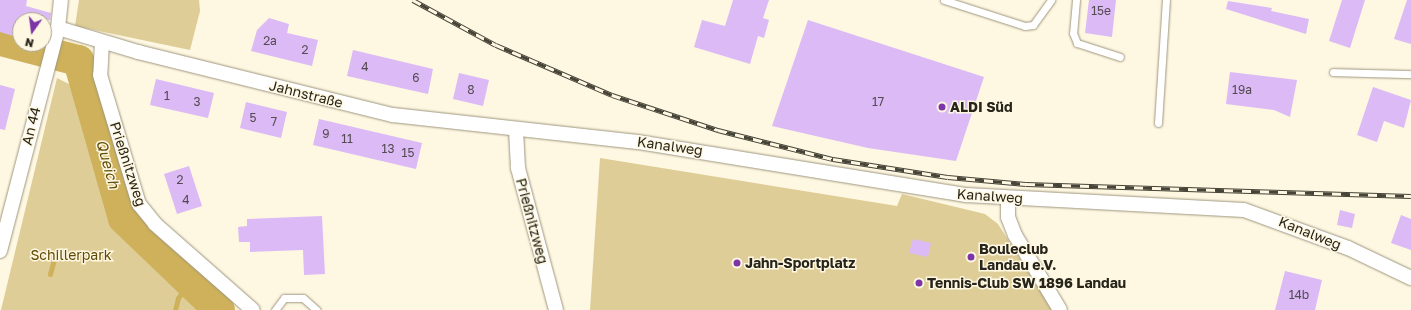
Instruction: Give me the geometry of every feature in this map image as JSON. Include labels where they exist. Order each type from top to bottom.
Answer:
[{"type":"street","name":"An 44","points":[[0,251],[46,66],[58,28],[61,0]]},
{"type":"street","name":"Jahnstraße","points":[[58,28],[102,42],[393,115],[516,130],[560,133]]},
{"type":"street","name":"Prießnitzweg","points":[[102,42],[100,75],[139,204],[155,224],[253,310]]},
{"type":"street","name":"Prießnitzweg","points":[[516,130],[518,168],[556,310]]},
{"type":"street","name":"Kanalweg","points":[[560,133],[714,152],[894,185],[1008,198],[1190,206],[1261,213],[1391,266],[1411,278]]},
{"type":"street","points":[[1008,198],[1008,217],[1015,235],[1060,310]]},
{"type":"lane","points":[[944,0],[1025,26],[1033,25],[1051,0]]},
{"type":"lane","points":[[1076,0],[1073,33],[1077,43],[1120,57]]},
{"type":"lane","points":[[1158,123],[1166,0]]},
{"type":"lane","points":[[1333,72],[1411,74]]},
{"type":"lane","points":[[275,310],[284,298],[303,298],[317,310]]},
{"type":"green space","points":[[79,0],[199,0],[200,11],[190,50],[75,26]]},
{"type":"green space","name":"Schillerpark","points":[[57,78],[77,88],[117,226],[211,310],[1,310]]},
{"type":"green space","points":[[600,158],[897,206],[902,194],[985,214],[998,224],[1053,310],[590,310]]},
{"type":"building","points":[[0,0],[27,0],[26,6],[47,12],[12,12],[12,36],[0,32]]},
{"type":"building","points":[[733,0],[769,0],[763,18],[769,20],[764,38],[758,36],[750,64],[694,47],[702,20],[725,26]]},
{"type":"building","points":[[1089,0],[1116,0],[1112,37],[1085,33]]},
{"type":"building","points":[[1342,0],[1365,0],[1350,48],[1329,41]]},
{"type":"building","points":[[1407,0],[1411,0],[1411,44],[1394,39]]},
{"type":"building","points":[[1228,1],[1272,8],[1271,11],[1309,19],[1306,34],[1226,9]]},
{"type":"building","points":[[269,18],[289,24],[287,33],[318,40],[312,66],[251,51],[257,30]]},
{"type":"building","points":[[808,20],[984,77],[956,161],[868,148],[772,126]]},
{"type":"building","points":[[353,50],[433,69],[428,94],[347,76]]},
{"type":"building","points":[[1230,72],[1297,80],[1290,117],[1274,110],[1226,104]]},
{"type":"building","points":[[459,73],[489,80],[483,106],[453,99]]},
{"type":"building","points":[[156,79],[214,93],[208,118],[150,105]]},
{"type":"building","points":[[0,85],[15,89],[5,130],[0,129]]},
{"type":"building","points":[[1373,87],[1411,100],[1404,128],[1384,121],[1377,142],[1357,135]]},
{"type":"building","points":[[246,102],[287,112],[281,138],[240,128]]},
{"type":"building","points":[[319,119],[422,143],[416,169],[313,145]]},
{"type":"building","points":[[189,166],[202,206],[177,214],[164,174]]},
{"type":"building","points":[[1340,210],[1355,214],[1352,228],[1337,225]]},
{"type":"building","points":[[1401,215],[1411,219],[1411,250],[1391,243]]},
{"type":"building","points":[[322,216],[325,274],[304,275],[303,250],[250,252],[250,242],[239,242],[238,227],[247,226],[247,219]]},
{"type":"building","points":[[913,239],[931,243],[928,257],[909,253]]},
{"type":"building","points":[[1285,271],[1322,280],[1315,310],[1275,310]]},
{"type":"waterway","name":"Queich","points":[[0,40],[78,60],[123,218],[219,310]]},
{"type":"waterway","points":[[50,274],[54,259]]},
{"type":"waterway","points":[[175,310],[178,298],[190,282]]},
{"type":"railway","points":[[413,0],[496,45],[612,95],[718,130],[833,159],[948,177],[1026,184],[1411,196]]},
{"type":"place","name":"ALDI Süd","points":[[942,107]]},
{"type":"place","name":"Bouleclub Landau e.V.","points":[[971,257]]},
{"type":"place","name":"Jahn-Sportplatz","points":[[737,263]]},
{"type":"place","name":"Tennis-Club SW 1896 Landau","points":[[919,283]]}]
